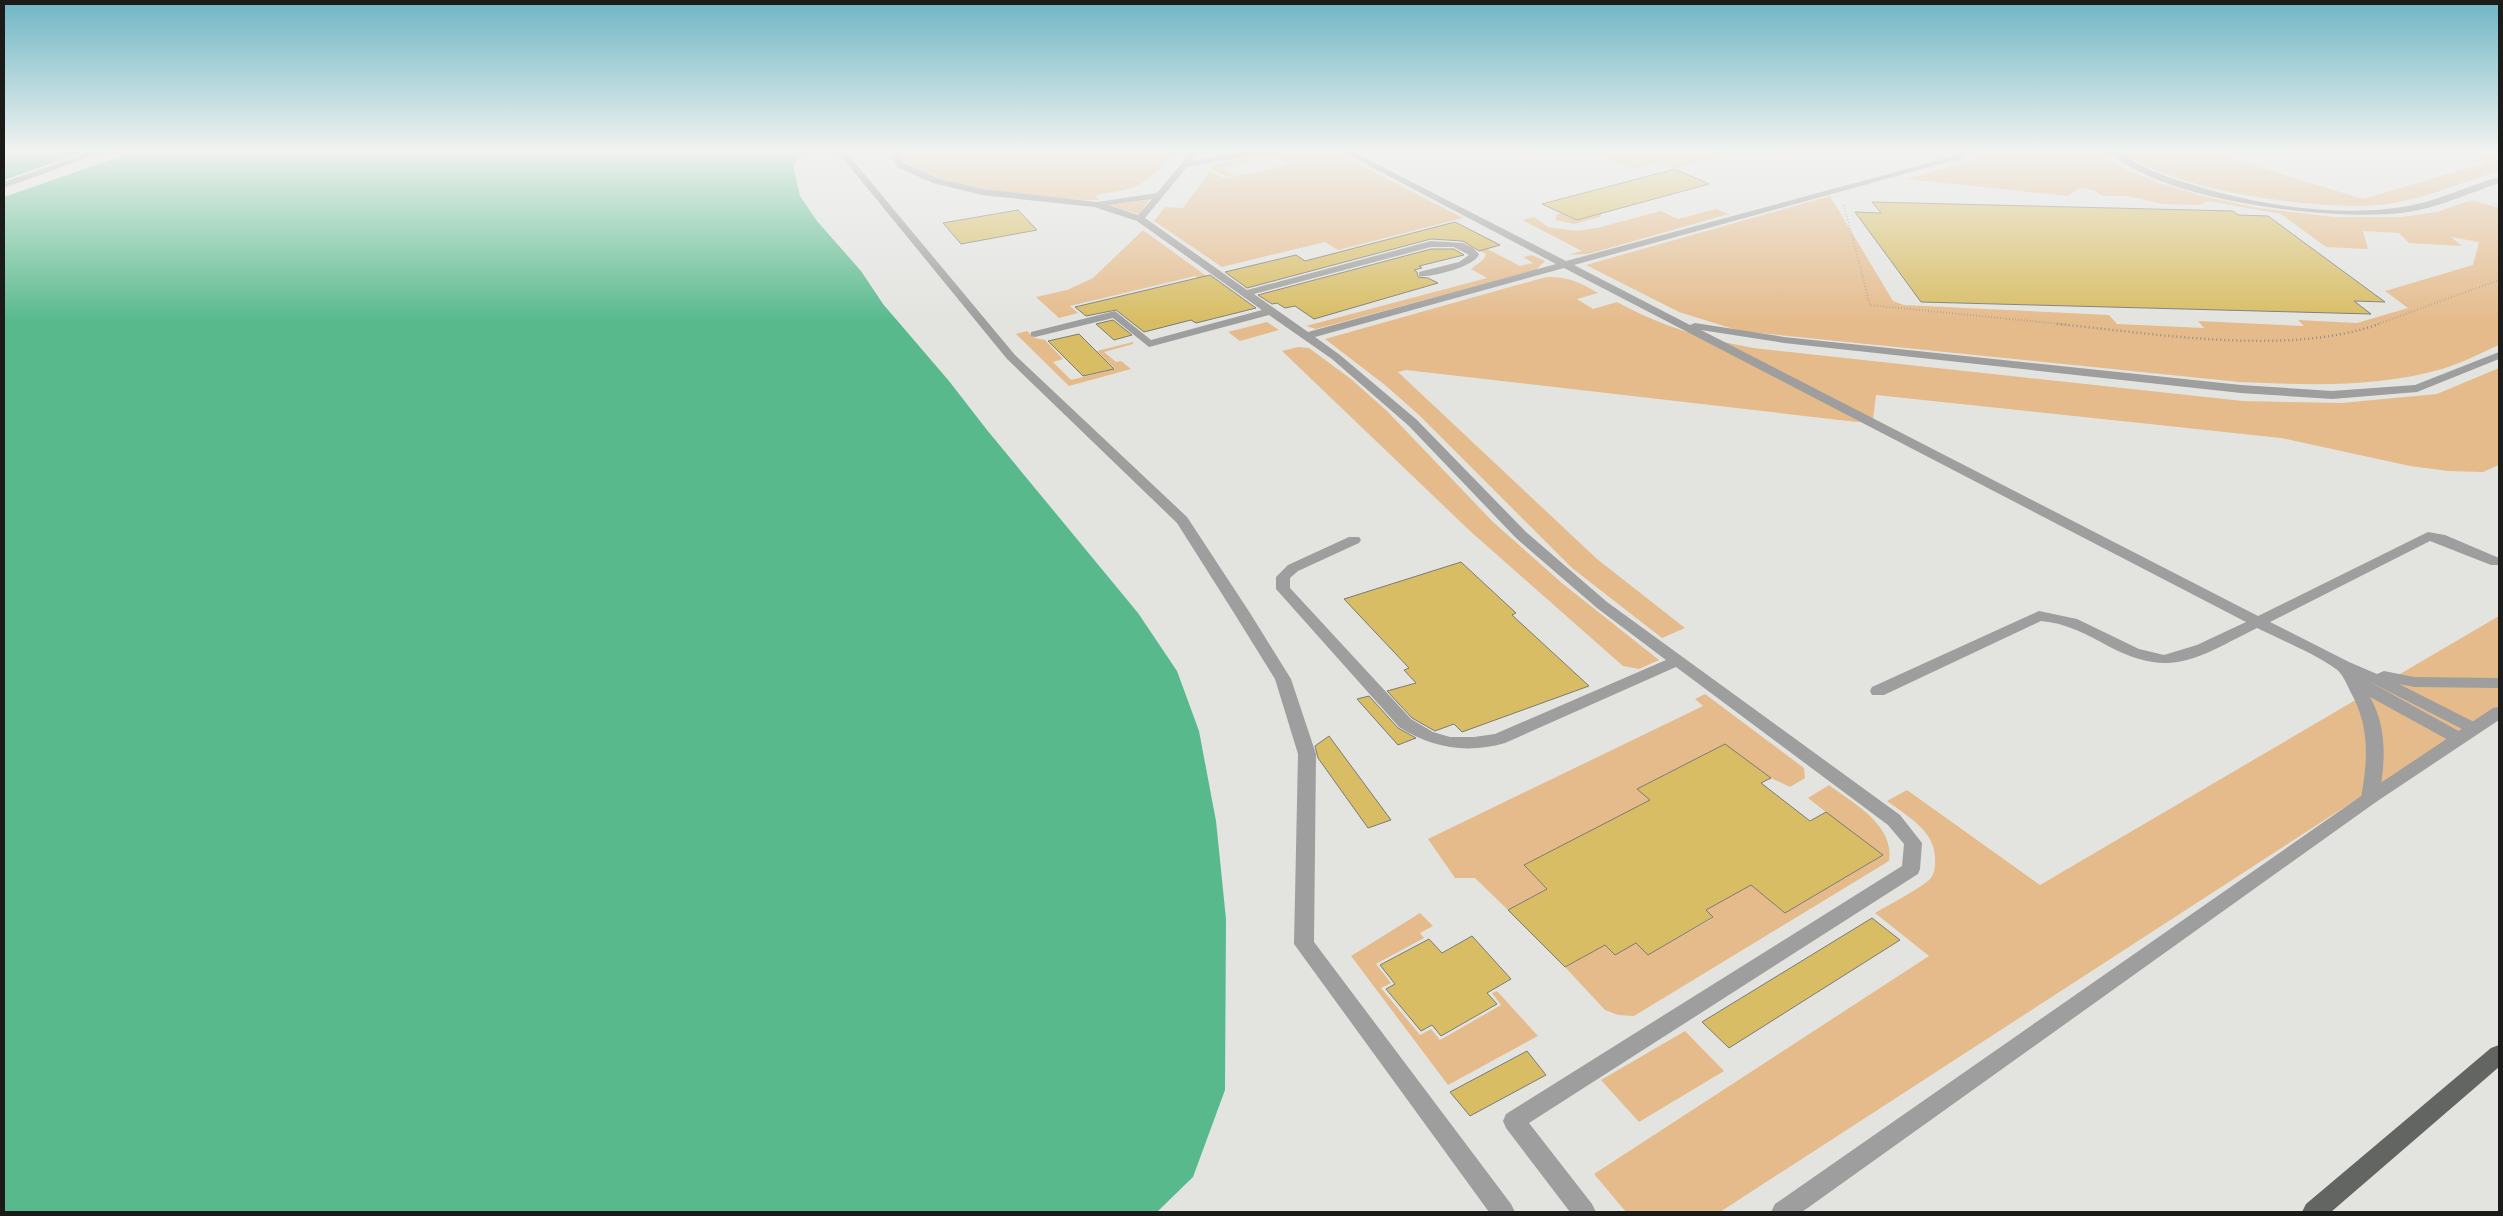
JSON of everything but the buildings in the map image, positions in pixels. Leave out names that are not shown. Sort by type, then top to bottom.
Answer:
[{"type":"main road","points":[[2314,1212],[2499,1054]]},
{"type":"street","points":[[888,208],[1011,357],[1182,520],[1283,679],[1307,754],[1304,944],[1503,1212]]},
{"type":"street","points":[[1106,208],[1140,219],[1336,357],[1413,423],[1521,536],[1602,605],[1894,820],[1913,843],[1911,869],[1514,1121],[1584,1212]]},
{"type":"street","points":[[1140,219],[1149,208]]},
{"type":"street","points":[[1454,208],[2343,666],[2414,682],[2499,683]]},
{"type":"street","points":[[1307,336],[1772,208]]},
{"type":"street","points":[[2293,208],[2356,213],[2402,210],[2409,208]]},
{"type":"street","points":[[1246,293],[1431,244],[1458,245],[1471,250],[1474,254],[1473,258],[1463,264],[1423,274]]},
{"type":"street","points":[[1035,334],[1115,314],[1149,344],[1270,311]]},
{"type":"street","points":[[1674,321],[1728,333],[1784,340],[2241,388],[2332,394],[2417,388],[2499,355]]},
{"type":"street","points":[[1878,690],[2039,616],[2054,616],[2067,620],[2148,656],[2165,660],[2209,646],[2428,536],[2440,538],[2496,562]]},
{"type":"street","points":[[1354,540],[1293,568],[1283,577],[1283,589],[1405,723],[1428,737],[1457,744],[1479,744],[1499,740],[1677,661]]},
{"type":"street","points":[[2343,666],[2365,687],[2465,733]]},
{"type":"street","points":[[2343,666],[2363,696],[2377,739],[2377,761],[2370,798]]},
{"type":"street","points":[[1783,1212],[2370,798],[2499,712]]},
{"type":"path","points":[[1845,208],[1870,306],[2180,336],[2264,341],[2310,339],[2356,332],[2499,280]]},
{"type":"shaded area","points":[[4,208],[808,208],[817,221],[861,271],[883,304],[949,381],[1138,613],[1177,671],[1199,731],[1216,821],[1226,919],[1225,1090],[1193,1177],[1157,1212],[4,1212]]},
{"type":"shaded area","points":[[1117,208],[1143,208],[1139,214]]},
{"type":"shaded area","points":[[1164,208],[1443,208],[1463,218],[1338,250],[1325,242],[1222,267],[1154,221]]},
{"type":"shaded area","points":[[1788,208],[1837,208],[1893,301],[1904,305],[2109,315],[2117,324],[2204,328],[2198,321],[2304,326],[2298,320],[2357,323],[2408,308],[2385,291],[2473,265],[2479,242],[2451,237],[2462,246],[2409,243],[2399,233],[2363,231],[2368,249],[2326,247],[2281,214],[2246,208],[2335,217],[2401,217],[2437,212],[2449,208],[2499,208],[2499,345],[2442,369],[2392,379],[2341,384],[2239,382],[1740,331],[1679,312],[1586,265]]},
{"type":"shaded area","points":[[1716,209],[1729,214],[1588,254],[1568,255],[1582,251],[1522,220],[1534,217],[1548,227],[1576,231],[1597,228],[1661,211],[1678,219]]},
{"type":"shaded area","points":[[1561,213],[1577,220],[1602,213],[1600,217],[1574,224],[1556,220],[1556,215]]},
{"type":"shaded area","points":[[1442,225],[1520,266],[1533,263],[1523,257],[1532,255],[1545,261],[1536,270],[1316,329],[1306,326],[1487,278],[1471,269],[1484,259],[1486,254],[1433,227]]},
{"type":"shaded area","points":[[1143,230],[1212,280],[1204,282],[1195,276],[1070,306],[1078,313],[1059,318],[1036,297],[1067,290],[1093,278]]},
{"type":"shaded area","points":[[1546,277],[1573,281],[1598,293],[1577,299],[1593,309],[1617,302],[1683,331],[1753,348],[2243,401],[2341,403],[2437,394],[2499,368],[2499,465],[2483,472],[2448,471],[2410,466],[2281,438],[1876,395],[1873,420],[1857,422],[1406,370],[1398,372],[1597,559],[1685,628],[1662,638],[1572,568],[1419,415],[1385,385],[1325,339]]},
{"type":"shaded area","points":[[1267,322],[1279,330],[1240,341],[1228,332]]},
{"type":"shaded area","points":[[1027,331],[1035,338],[1045,340],[1063,359],[1053,362],[1071,380],[1115,369],[1097,351],[1133,342],[1133,344],[1104,352],[1116,362],[1121,361],[1131,369],[1069,386],[1016,334]]},
{"type":"shaded area","points":[[1298,347],[1309,348],[1351,379],[1387,411],[1492,521],[1563,584],[1659,660],[1639,669],[1623,666],[1470,531],[1282,351]]},
{"type":"shaded area","points":[[2499,616],[2499,707],[1720,1212],[1626,1212],[1594,1174],[1929,956],[1875,913],[1928,881],[1935,869],[1934,850],[1926,833],[1912,819],[1887,801],[1907,790],[2040,885]]},
{"type":"shaded area","points":[[1705,694],[1804,768],[1805,778],[1790,787],[1771,778],[1725,744],[1637,789],[1679,825],[1620,816],[1524,865],[1547,889],[1508,910],[1475,878],[1455,878],[1428,839],[1703,706],[1695,699]]},
{"type":"shaded area","points":[[1829,785],[1860,807],[1879,826],[1886,836],[1889,848],[1889,861],[1634,1016],[1618,1015],[1605,1010],[1565,967],[1605,945],[1636,943],[1648,955],[1713,918],[1706,910],[1733,895],[1733,870],[1785,913],[1882,856],[1808,798]]},
{"type":"shaded area","points":[[1420,913],[1433,926],[1420,933],[1424,938],[1376,964],[1391,983],[1381,988],[1420,1035],[1431,1029],[1440,1040],[1501,1005],[1492,993],[1497,991],[1538,1036],[1448,1085],[1351,956]]},
{"type":"shaded area","points":[[1685,1031],[1724,1071],[1639,1122],[1601,1080]]}]
